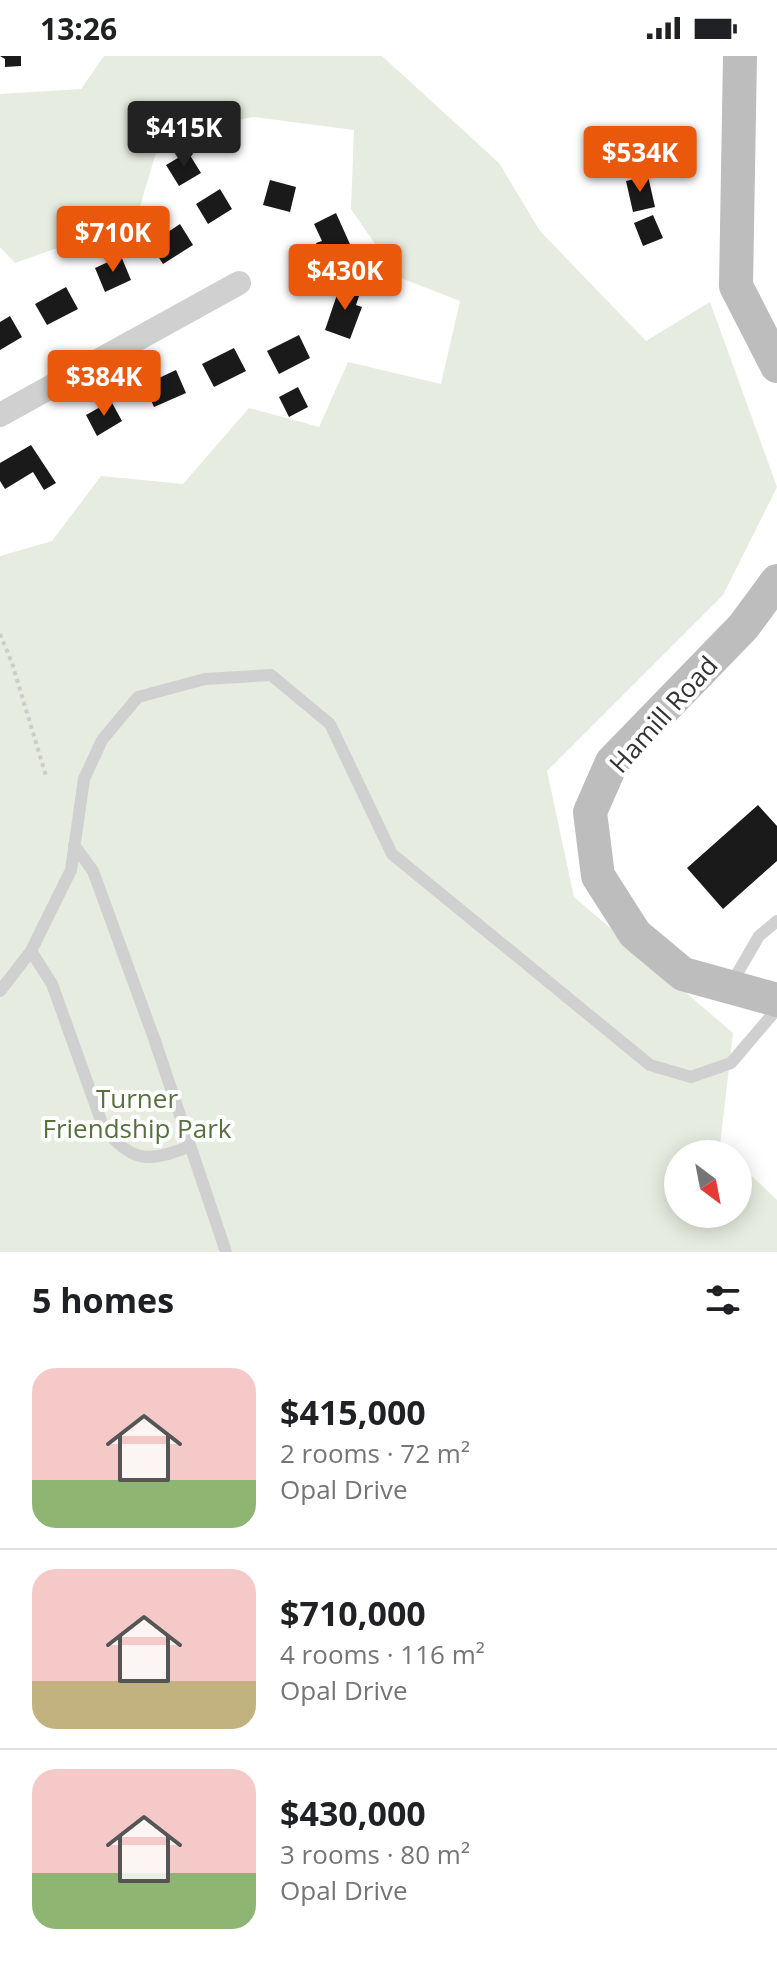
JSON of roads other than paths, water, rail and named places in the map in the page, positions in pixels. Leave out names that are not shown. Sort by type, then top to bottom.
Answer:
[{"type":"street","points":[[740,56],[736,286],[777,366]]},
{"type":"street","points":[[0,415],[239,283]]},
{"type":"street","name":"Hamill Road","points":[[777,581],[743,627],[612,762],[590,812],[598,876],[635,934],[683,974],[777,1000]]},
{"type":"lane","points":[[0,991],[31,951],[71,870],[84,779],[102,740],[138,697],[205,679],[271,675],[330,724],[392,854],[650,1065],[691,1077],[731,1063],[777,1009]]},
{"type":"lane","points":[[74,845],[93,871],[226,1252]]},
{"type":"lane","points":[[729,989],[759,936],[777,921]]},
{"type":"lane","points":[[31,951],[52,984],[103,1126],[117,1145],[130,1154],[151,1158],[165,1157],[190,1146]]},
{"type":"park label","name":"Turner Friendship Park","points":[[137,1113]]}]
